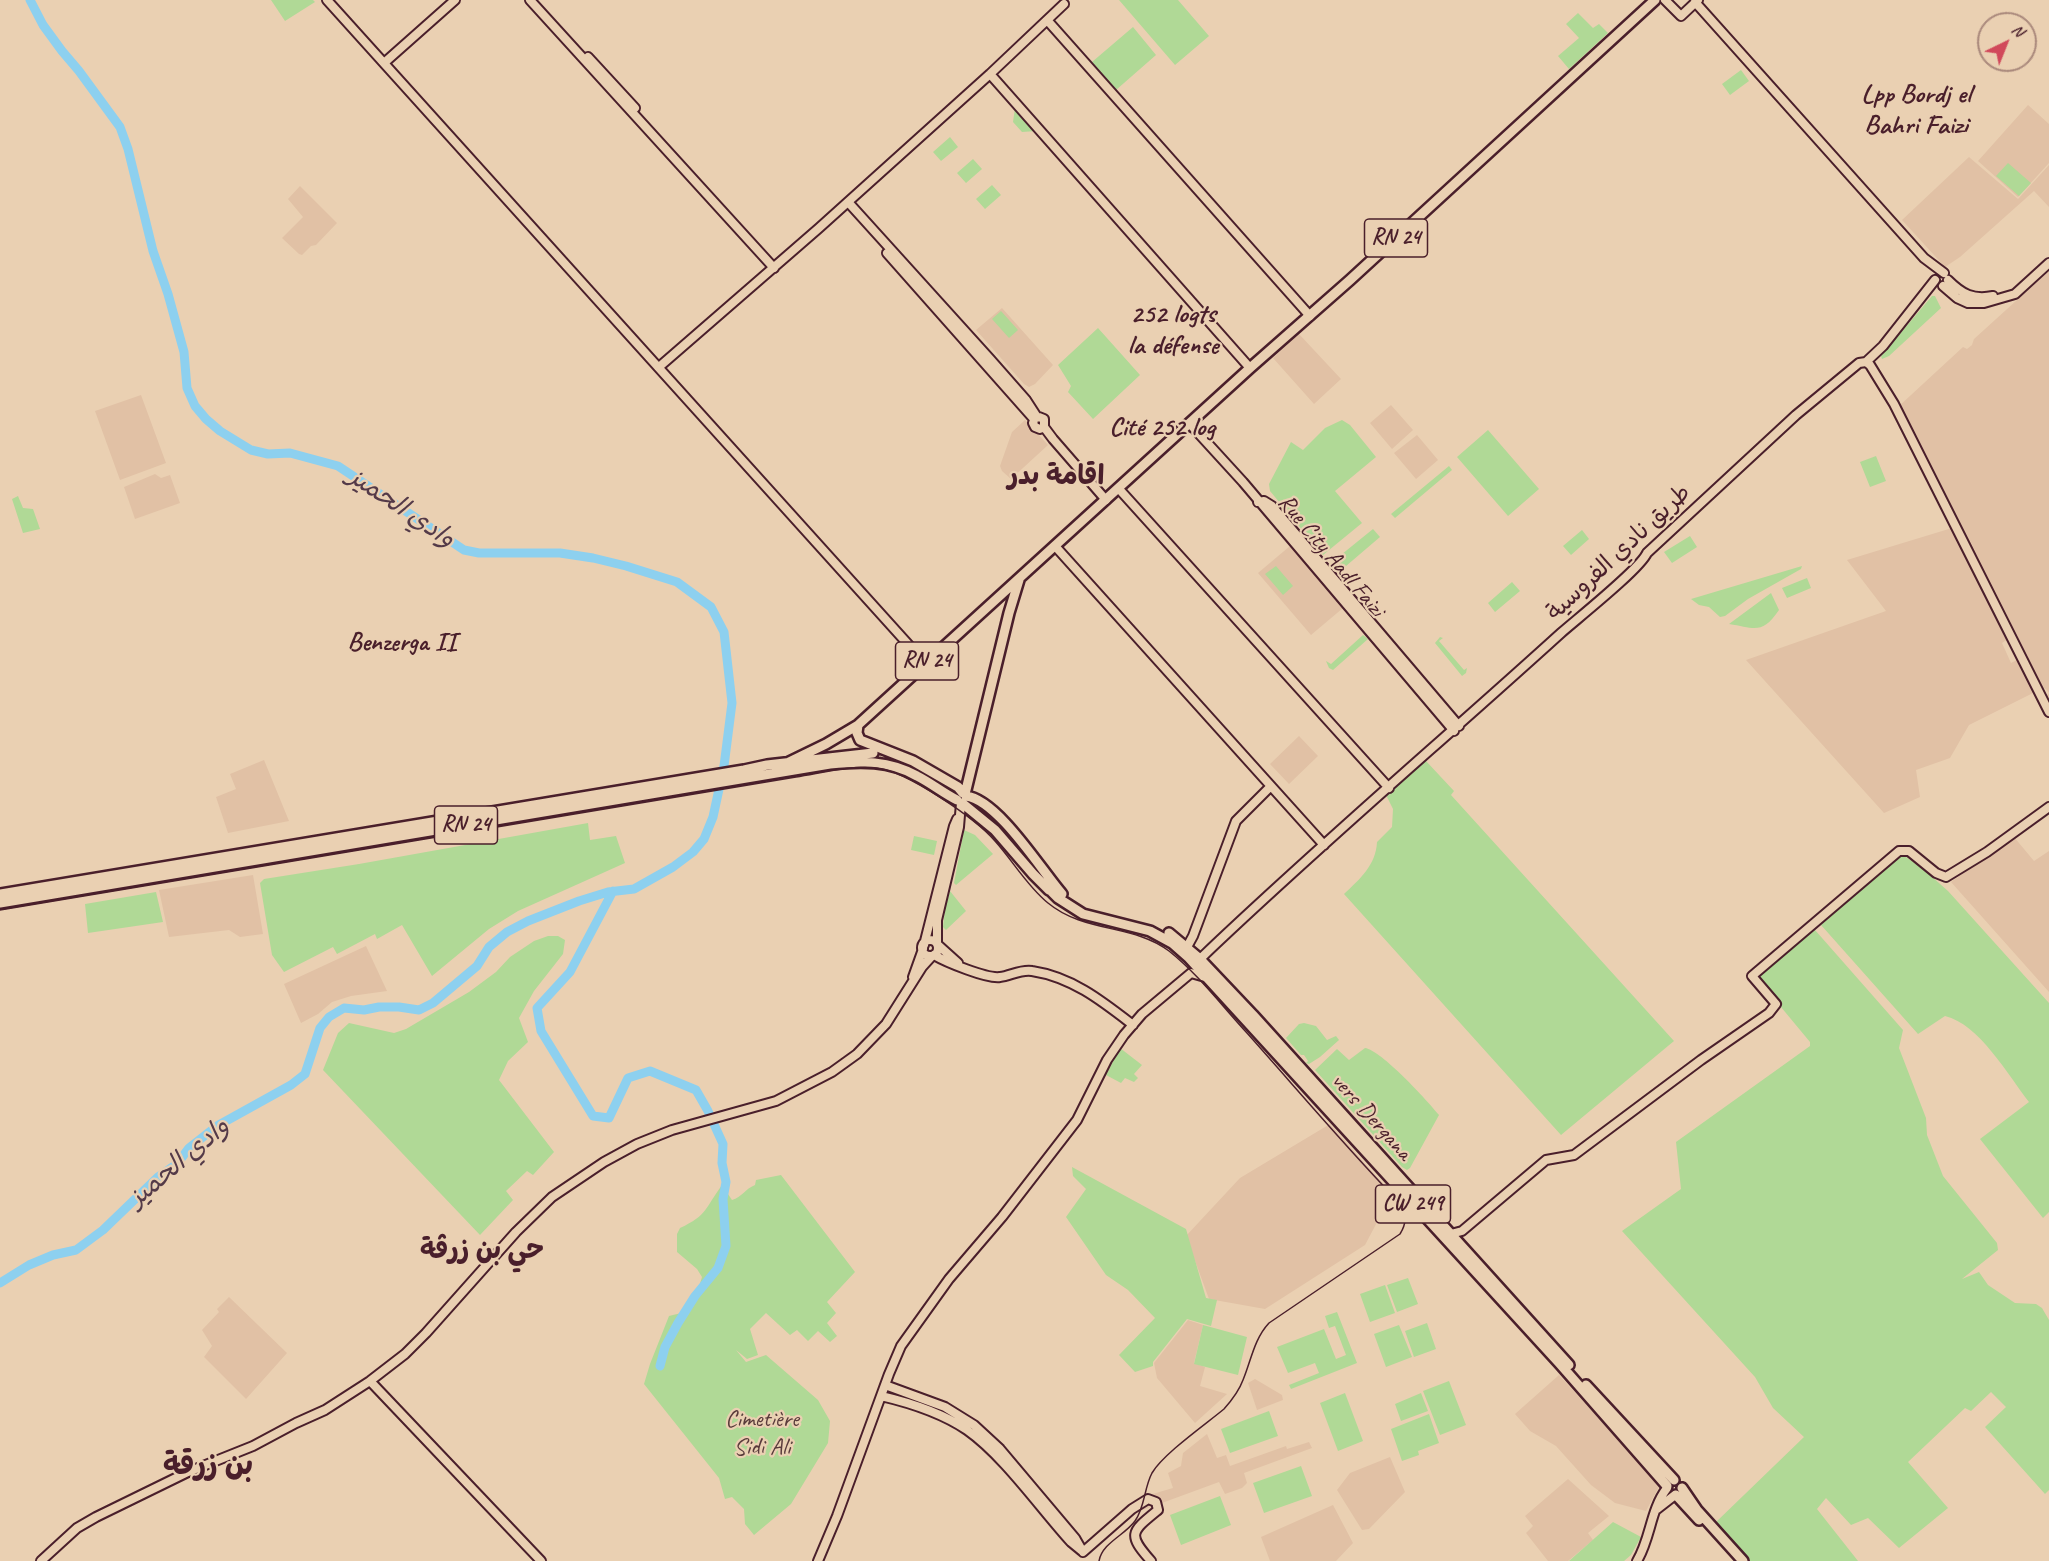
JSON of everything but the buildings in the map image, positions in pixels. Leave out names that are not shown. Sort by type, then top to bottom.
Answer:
[{"type":"main road","points":[[327,0],[926,663]]},
{"type":"main road","points":[[384,63],[455,0]]},
{"type":"main road","points":[[530,0],[776,266]]},
{"type":"main road","points":[[536,0],[776,266]]},
{"type":"main road","name":"RN 24","points":[[791,766],[858,725],[1655,0]]},
{"type":"main road","points":[[1665,0],[1680,16],[1696,1],[1924,258],[1939,281],[1964,294],[1981,298],[2007,293],[2030,280],[2049,263]]},
{"type":"main road","points":[[659,367],[776,266],[990,74],[1064,4]]},
{"type":"main road","points":[[1047,20],[1310,316]]},
{"type":"main road","points":[[990,74],[1250,368]]},
{"type":"main road","points":[[846,203],[990,359],[1026,400],[1036,418],[1045,420],[1042,428],[1105,501]]},
{"type":"main road","name":"طريق نادي الفروسية","points":[[1200,959],[1582,613],[1640,564],[1647,553],[1796,415],[1855,365],[1866,362],[1883,346],[1939,281]]},
{"type":"main road","points":[[1866,362],[1877,374],[1894,404],[2049,712]]},
{"type":"main road","name":"Rue City Aadl Faizi","points":[[1190,424],[1258,501],[1264,501],[1272,506],[1456,728]]},
{"type":"main road","points":[[1119,489],[1389,788]]},
{"type":"main road","points":[[1055,546],[1324,845]]},
{"type":"main road","points":[[911,987],[947,864],[954,826],[965,798],[1009,613],[1020,578]]},
{"type":"main road","points":[[1009,613],[1011,585]]},
{"type":"main road","points":[[996,598],[1007,597],[1010,601]]},
{"type":"main road","name":"RN 24","points":[[858,725],[857,733],[860,740],[913,761],[948,782],[965,798]]},
{"type":"main road","name":"RN 24","points":[[0,894],[218,862],[791,766],[852,750],[887,751]]},
{"type":"main road","points":[[791,766],[874,754]]},
{"type":"main road","name":"RN 24","points":[[791,766],[862,761],[879,763],[915,774],[940,790],[965,798]]},
{"type":"main road","points":[[965,798],[968,780]]},
{"type":"main road","points":[[940,790],[947,789],[948,782]]},
{"type":"main road","points":[[1187,947],[1236,821],[1271,786]]},
{"type":"main road","points":[[965,798],[1006,824],[1060,896],[1077,911],[1096,919],[1136,926],[1160,935],[1190,958],[1280,1050]]},
{"type":"main road","points":[[1451,1234],[1462,1231],[1546,1160],[1574,1155],[1701,1060],[1769,1013],[1774,1002],[1752,976],[1899,851],[1909,851],[1936,873],[1946,878],[1987,852],[2049,807]]},
{"type":"main road","name":"RN 24","points":[[0,903],[218,862]]},
{"type":"main road","points":[[41,1561],[77,1528],[96,1517],[188,1472],[253,1446],[325,1410],[370,1381],[405,1354],[426,1333],[516,1232],[552,1197],[604,1162],[637,1144],[672,1131],[776,1101],[832,1072],[857,1053],[886,1024],[922,967],[938,950],[938,920],[947,864]]},
{"type":"main road","name":"vers Dergana","points":[[1050,886],[1060,896],[1097,913],[1156,927],[1167,932],[1200,959],[1325,1101],[1451,1234],[1669,1485]]},
{"type":"main road","points":[[923,947],[929,941],[964,967]]},
{"type":"main road","points":[[923,947],[926,954],[992,977],[1002,977],[1028,970],[1066,980],[1103,1001],[1133,1025]]},
{"type":"main road","points":[[1190,958],[1191,973]]},
{"type":"main road","points":[[818,1561],[885,1385],[901,1347],[913,1327],[949,1279],[1054,1153],[1077,1120],[1107,1060],[1133,1025],[1163,995],[1191,973],[1200,974],[1211,980]]},
{"type":"main road","name":"CW 249","points":[[1325,1101],[1669,1485]]},
{"type":"main road","points":[[1458,1242],[1462,1231]]},
{"type":"main road","points":[[370,1381],[541,1561]]},
{"type":"main road","points":[[885,1385],[950,1410],[974,1425],[1000,1449],[1015,1473],[1071,1542],[1083,1552],[1132,1509],[1148,1499],[1156,1502],[1158,1510],[1139,1525],[1134,1535],[1136,1544],[1151,1561]]},
{"type":"main road","points":[[882,1396],[941,1415],[968,1431],[1015,1473]]},
{"type":"main road","points":[[920,1408],[924,1399]]},
{"type":"main road","points":[[1636,1561],[1646,1547],[1659,1499],[1669,1485],[1679,1481],[1678,1493],[1736,1561]]},
{"type":"main road","points":[[1654,1512],[1678,1493]]},
{"type":"main road","points":[[1678,1493],[1697,1509],[1743,1561]]},
{"type":"shaded area","points":[[2028,105],[2049,124],[2049,163],[2018,197],[1978,161]]},
{"type":"shaded area","points":[[1969,157],[2018,199],[2049,165],[2049,207],[2034,191],[1960,257],[1945,267],[1902,220]]},
{"type":"shaded area","points":[[300,186],[337,223],[316,245],[311,246],[302,255],[282,238],[303,217],[288,199]]},
{"type":"shaded area","points":[[2049,271],[2049,693],[2042,688],[1898,407],[1963,347],[1967,349],[1972,345],[1974,339]]},
{"type":"shaded area","points":[[1002,308],[1053,365],[1035,384],[1029,387],[976,330]]},
{"type":"shaded area","points":[[1299,334],[1341,379],[1314,404],[1273,358]]},
{"type":"shaded area","points":[[141,395],[166,463],[120,480],[95,411]]},
{"type":"shaded area","points":[[1391,405],[1413,430],[1392,449],[1370,423]]},
{"type":"shaded area","points":[[1025,420],[1048,445],[1011,479],[1000,466],[1012,432]]},
{"type":"shaded area","points":[[1417,435],[1438,460],[1416,479],[1394,453]]},
{"type":"shaded area","points":[[155,474],[161,478],[170,475],[180,503],[135,519],[124,487]]},
{"type":"shaded area","points":[[1952,528],[2008,639],[2002,643],[2011,663],[2019,659],[2035,692],[1969,725],[1950,758],[1916,770],[1920,797],[1884,813],[1746,660],[1886,611],[1847,560]]},
{"type":"shaded area","points":[[1290,546],[1343,608],[1311,635],[1258,573]]},
{"type":"shaded area","points":[[2049,693],[2049,705],[2045,697]]},
{"type":"shaded area","points":[[1299,736],[1318,756],[1289,784],[1270,764]]},
{"type":"shaded area","points":[[264,760],[289,821],[228,833],[216,797],[236,789],[230,774]]},
{"type":"shaded area","points":[[2014,837],[2034,861],[2049,851],[2049,992],[1951,882]]},
{"type":"shaded area","points":[[253,875],[263,934],[240,937],[229,930],[169,937],[159,890]]},
{"type":"shaded area","points":[[366,946],[387,991],[351,996],[332,1002],[318,1014],[301,1023],[284,984]]},
{"type":"shaded area","points":[[1330,1124],[1392,1194],[1365,1245],[1265,1309],[1209,1299],[1186,1236],[1240,1178]]},
{"type":"shaded area","points":[[229,1297],[287,1353],[246,1399],[204,1357],[212,1346],[202,1330]]},
{"type":"shaded area","points":[[1188,1320],[1203,1325],[1194,1363],[1205,1367],[1200,1386],[1227,1394],[1195,1423],[1157,1378],[1154,1363]]},
{"type":"shaded area","points":[[1559,1375],[1660,1485],[1646,1511],[1615,1503],[1591,1485],[1556,1446],[1530,1431],[1515,1414]]},
{"type":"shaded area","points":[[1255,1379],[1282,1395],[1283,1400],[1257,1410],[1248,1383]]},
{"type":"shaded area","points":[[1207,1434],[1217,1458],[1226,1455],[1230,1466],[1286,1446],[1287,1449],[1309,1442],[1312,1448],[1244,1473],[1247,1483],[1242,1488],[1225,1494],[1219,1482],[1132,1514],[1089,1550],[1085,1545],[1133,1502],[1173,1488],[1168,1473],[1181,1466],[1183,1453]]},
{"type":"shaded area","points":[[1390,1457],[1405,1492],[1369,1529],[1362,1530],[1337,1490],[1350,1473]]},
{"type":"shaded area","points":[[1568,1479],[1609,1516],[1588,1533],[1593,1540],[1568,1561],[1548,1561],[1526,1533],[1533,1526],[1525,1516]]},
{"type":"shaded area","points":[[1333,1505],[1353,1543],[1336,1561],[1270,1561],[1261,1537]]},
{"type":"green space","points":[[271,0],[313,0],[315,2],[285,21]]},
{"type":"green space","points":[[1119,0],[1178,0],[1209,36],[1175,65]]},
{"type":"green space","points":[[1578,13],[1593,28],[1599,24],[1608,33],[1569,69],[1558,56],[1579,38],[1566,24]]},
{"type":"green space","points":[[1133,27],[1156,55],[1116,90],[1092,62]]},
{"type":"green space","points":[[1741,70],[1749,81],[1730,95],[1722,84]]},
{"type":"green space","points":[[1015,108],[1036,131],[1022,132],[1013,122]]},
{"type":"green space","points":[[950,137],[958,147],[941,161],[933,152]]},
{"type":"green space","points":[[973,159],[982,169],[966,183],[957,173]]},
{"type":"green space","points":[[2008,163],[2031,183],[2019,196],[1996,176]]},
{"type":"green space","points":[[992,185],[1001,195],[985,209],[976,199]]},
{"type":"green space","points":[[1932,296],[1935,296],[1941,308],[1889,356],[1882,359],[1881,356]]},
{"type":"green space","points":[[1001,311],[1018,330],[1009,338],[992,319]]},
{"type":"green space","points":[[1098,328],[1140,375],[1093,419],[1068,392],[1071,386],[1058,365]]},
{"type":"green space","points":[[1342,420],[1350,425],[1376,457],[1335,491],[1362,523],[1323,555],[1270,491],[1269,484],[1291,442],[1303,450],[1325,428]]},
{"type":"green space","points":[[1488,430],[1539,489],[1508,516],[1457,457]]},
{"type":"green space","points":[[1876,456],[1886,481],[1870,487],[1860,462]]},
{"type":"green space","points":[[1449,466],[1452,470],[1395,518],[1391,514]]},
{"type":"green space","points":[[18,496],[23,508],[33,509],[40,529],[23,533],[12,499]]},
{"type":"green space","points":[[1373,529],[1380,537],[1339,572],[1331,563]]},
{"type":"green space","points":[[1582,530],[1589,539],[1571,555],[1563,546]]},
{"type":"green space","points":[[1690,536],[1697,547],[1672,563],[1664,552]]},
{"type":"green space","points":[[1276,566],[1293,586],[1283,595],[1265,574]]},
{"type":"green space","points":[[1802,566],[1801,569],[1748,599],[1725,616],[1720,617],[1709,607],[1699,605],[1691,599]]},
{"type":"green space","points":[[1807,578],[1811,588],[1787,598],[1782,588]]},
{"type":"green space","points":[[1512,582],[1520,591],[1495,612],[1488,603]]},
{"type":"green space","points":[[1771,593],[1779,610],[1768,623],[1757,628],[1729,624]]},
{"type":"green space","points":[[1363,635],[1368,639],[1333,670],[1329,668],[1326,661],[1331,664]]},
{"type":"green space","points":[[1440,637],[1443,638],[1439,641],[1464,670],[1467,668],[1466,673],[1462,676],[1435,643]]},
{"type":"green space","points":[[1426,761],[1454,791],[1451,795],[1674,1041],[1561,1135],[1344,894],[1366,871],[1374,858],[1377,842],[1392,827],[1393,809],[1385,793],[1421,762]]},
{"type":"green space","points":[[588,823],[590,840],[616,836],[625,863],[518,911],[489,929],[432,976],[402,925],[377,939],[375,934],[337,954],[333,947],[284,972],[272,955],[260,883],[264,879]]},
{"type":"green space","points":[[964,830],[975,835],[993,854],[956,885],[954,883]]},
{"type":"green space","points":[[914,836],[937,841],[934,855],[911,850]]},
{"type":"green space","points":[[1903,855],[1948,891],[2049,1003],[2049,1212],[2043,1218],[1980,1139],[2029,1102],[2002,1065],[1970,1029],[1945,1016],[1918,1034],[1821,925],[1893,861]]},
{"type":"green space","points":[[950,891],[966,911],[946,930],[943,927]]},
{"type":"green space","points":[[156,892],[163,922],[88,933],[85,904]]},
{"type":"green space","points":[[1815,930],[1903,1030],[1899,1048],[1926,1118],[1927,1135],[1943,1176],[1997,1243],[1998,1250],[1962,1279],[1979,1272],[1988,1285],[2015,1303],[2036,1304],[2042,1308],[2049,1320],[2049,1490],[2045,1494],[1985,1427],[2006,1407],[1991,1392],[1971,1411],[1965,1408],[1908,1462],[1948,1508],[1899,1548],[1868,1518],[1851,1525],[1826,1498],[1817,1509],[1858,1561],[1750,1561],[1715,1523],[1804,1437],[1773,1408],[1755,1377],[1622,1231],[1681,1189],[1676,1142],[1810,1046],[1810,1042],[1756,977]]},
{"type":"green space","points":[[548,936],[558,936],[565,940],[563,954],[534,991],[519,1018],[528,1042],[508,1061],[499,1080],[554,1152],[533,1175],[527,1171],[506,1191],[513,1200],[480,1235],[323,1070],[338,1033],[349,1023],[394,1033],[406,1029],[469,992],[496,972],[510,957],[534,941]]},
{"type":"green space","points":[[1299,1024],[1316,1026],[1327,1040],[1336,1036],[1339,1040],[1309,1064],[1306,1063],[1308,1061],[1304,1055],[1301,1055],[1286,1038]]},
{"type":"green space","points":[[1120,1048],[1142,1065],[1134,1074],[1138,1078],[1134,1082],[1125,1078],[1121,1083],[1106,1075]]},
{"type":"green space","points":[[1365,1048],[1393,1066],[1439,1115],[1407,1170],[1315,1070],[1337,1049],[1349,1060]]},
{"type":"green space","points":[[1072,1167],[1186,1229],[1206,1298],[1217,1300],[1211,1326],[1187,1319],[1153,1362],[1153,1366],[1135,1372],[1119,1355],[1155,1318],[1128,1290],[1106,1275],[1066,1217],[1086,1189],[1073,1176]]},
{"type":"green space","name":"Cimetière Sidi Ali","points":[[781,1175],[855,1272],[827,1302],[836,1313],[827,1323],[837,1336],[830,1342],[818,1331],[808,1341],[797,1330],[790,1335],[766,1313],[750,1329],[758,1355],[747,1359],[736,1350],[746,1362],[766,1355],[818,1400],[830,1421],[828,1443],[791,1504],[754,1535],[745,1524],[744,1509],[732,1497],[725,1499],[719,1478],[644,1384],[669,1316],[690,1308],[696,1299],[702,1277],[697,1269],[677,1252],[677,1234],[680,1228],[701,1215],[722,1185],[732,1200],[755,1185],[756,1180]]},
{"type":"green space","points":[[1408,1278],[1418,1304],[1397,1312],[1387,1285]]},
{"type":"green space","points":[[1385,1285],[1395,1313],[1370,1322],[1360,1294]]},
{"type":"green space","points":[[1337,1312],[1357,1363],[1291,1389],[1289,1385],[1319,1373],[1315,1363],[1288,1373],[1277,1347],[1324,1329],[1336,1359],[1346,1355],[1335,1326],[1329,1328],[1325,1316]]},
{"type":"green space","points":[[1427,1323],[1436,1349],[1414,1357],[1405,1331]]},
{"type":"green space","points":[[1203,1325],[1247,1337],[1238,1375],[1194,1364]]},
{"type":"green space","points":[[1399,1325],[1412,1357],[1386,1367],[1374,1334]]},
{"type":"green space","points":[[1449,1381],[1466,1425],[1440,1435],[1423,1391]]},
{"type":"green space","points":[[1345,1393],[1363,1441],[1338,1451],[1320,1403]]},
{"type":"green space","points":[[1421,1393],[1428,1411],[1401,1421],[1395,1404]]},
{"type":"green space","points":[[1269,1411],[1278,1436],[1230,1453],[1221,1429]]},
{"type":"green space","points":[[1429,1414],[1439,1443],[1418,1451],[1419,1455],[1402,1461],[1391,1429]]},
{"type":"green space","points":[[1301,1466],[1312,1496],[1264,1513],[1253,1483]]},
{"type":"green space","points":[[1220,1496],[1231,1525],[1181,1545],[1170,1515]]},
{"type":"green space","points":[[1613,1522],[1641,1537],[1631,1555],[1624,1561],[1569,1561]]},
{"type":"waterway","name":"وادي الحميز","points":[[0,1283],[29,1265],[53,1255],[76,1250],[103,1230],[158,1177],[177,1164],[189,1148],[217,1126],[291,1085],[305,1074],[320,1028],[329,1017],[344,1008],[364,1010],[399,1007],[419,1010],[433,1003],[477,966],[489,947],[507,932],[579,901],[608,892],[634,889],[673,867],[693,852],[704,839],[713,817],[724,766],[732,703],[724,632],[711,607],[677,582],[626,566],[560,553],[479,553],[464,550],[338,466],[290,453],[268,454],[251,450],[220,431],[206,419],[195,406],[187,388],[184,352],[153,251],[128,149],[120,127],[43,25],[30,0]]},
{"type":"waterway","name":"وادي الحميز","points":[[613,891],[570,972],[537,1008],[541,1031],[593,1116],[609,1118],[628,1078],[650,1071],[696,1090],[723,1144],[722,1163],[726,1182],[723,1199],[726,1246],[718,1268],[695,1296],[678,1323],[665,1347],[660,1366]]},
{"type":"tunnel","points":[[873,753],[897,759]]},
{"type":"tunnel","points":[[892,760],[915,769],[935,782]]},
{"type":"tunnel","points":[[936,778],[992,817],[1010,835],[1044,877]]},
{"type":"tram line","points":[[0,910],[847,768],[867,767],[890,771],[940,797],[986,832],[1033,889],[1062,913],[1140,936],[1155,942],[1180,960],[1210,990],[1395,1198],[1405,1215],[1400,1234],[1269,1323],[1256,1343],[1235,1395],[1224,1409],[1175,1448],[1158,1465],[1149,1479],[1141,1510],[1135,1521],[1104,1549],[1099,1561]]},
{"type":"district","name":"Lpp Bordj el Bahri Faizi","points":[[1916,110]]},
{"type":"district","name":"252 logts la défense","points":[[1173,330]]},
{"type":"district","name":"Cité 252 log","points":[[1162,428]]},
{"type":"district","name":"اقامة بدر","points":[[1056,477]]},
{"type":"district","name":"Benzerga II","points":[[402,643]]},
{"type":"district","name":"حي بن زرڤة","points":[[482,1251]]},
{"type":"district","name":"بن زرقة","points":[[208,1466]]}]
